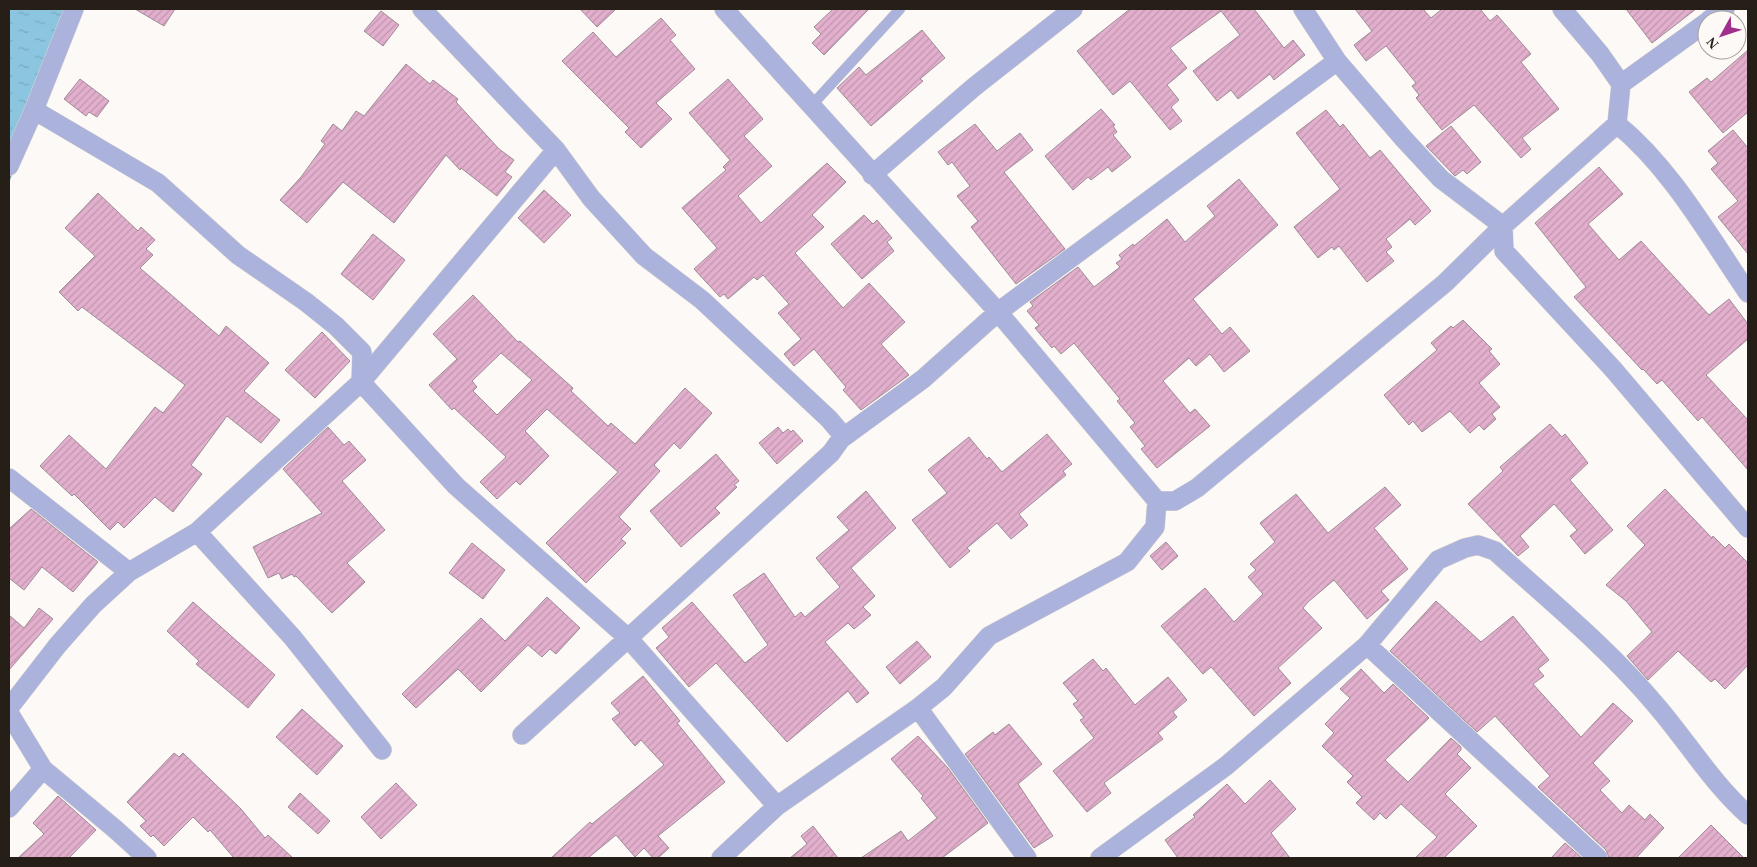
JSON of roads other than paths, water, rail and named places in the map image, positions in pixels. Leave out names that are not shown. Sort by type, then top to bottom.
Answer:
[{"type":"street","points":[[9,166],[34,110],[74,9]]},
{"type":"street","points":[[422,9],[556,150],[591,198],[644,256],[702,300],[829,419],[840,432],[841,439]]},
{"type":"street","points":[[721,858],[777,806],[944,688],[989,636],[1127,562],[1155,527],[1157,501],[998,312],[872,175],[812,105],[724,9]]},
{"type":"street","points":[[872,175],[974,87],[1073,9]]},
{"type":"street","points":[[1303,9],[1337,61],[1403,138],[1441,179],[1503,226]]},
{"type":"street","points":[[1157,501],[1175,501],[1197,488],[1445,283],[1503,226],[1617,124],[1621,84],[1600,54],[1562,9]]},
{"type":"street","points":[[1621,84],[1697,29]]},
{"type":"street","points":[[522,736],[831,453],[841,439],[923,379],[998,312],[1337,61]]},
{"type":"street","points":[[34,110],[158,183],[238,255],[306,302],[336,326],[362,352],[361,382],[456,486],[628,638],[777,806]]},
{"type":"street","points":[[1617,124],[1638,140],[1664,172],[1748,293]]},
{"type":"street","points":[[9,708],[57,646],[93,605],[129,572],[198,532],[361,382],[556,150]]},
{"type":"street","points":[[1503,226],[1504,251],[1613,369],[1748,528]]},
{"type":"street","points":[[9,478],[129,572]]},
{"type":"street","points":[[198,532],[293,638],[382,750]]},
{"type":"street","points":[[1100,858],[1226,766],[1367,645],[1438,560],[1465,548],[1478,545],[1495,551],[1619,665],[1655,703],[1724,792],[1748,815]]},
{"type":"street","points":[[1367,645],[1598,858]]},
{"type":"street","points":[[918,708],[1027,858]]},
{"type":"street","points":[[9,713],[43,770],[147,858]]},
{"type":"street","points":[[9,808],[43,770]]},
{"type":"lane","points":[[812,105],[900,9]]},
{"type":"water","points":[[9,9],[81,9],[9,181]]}]
